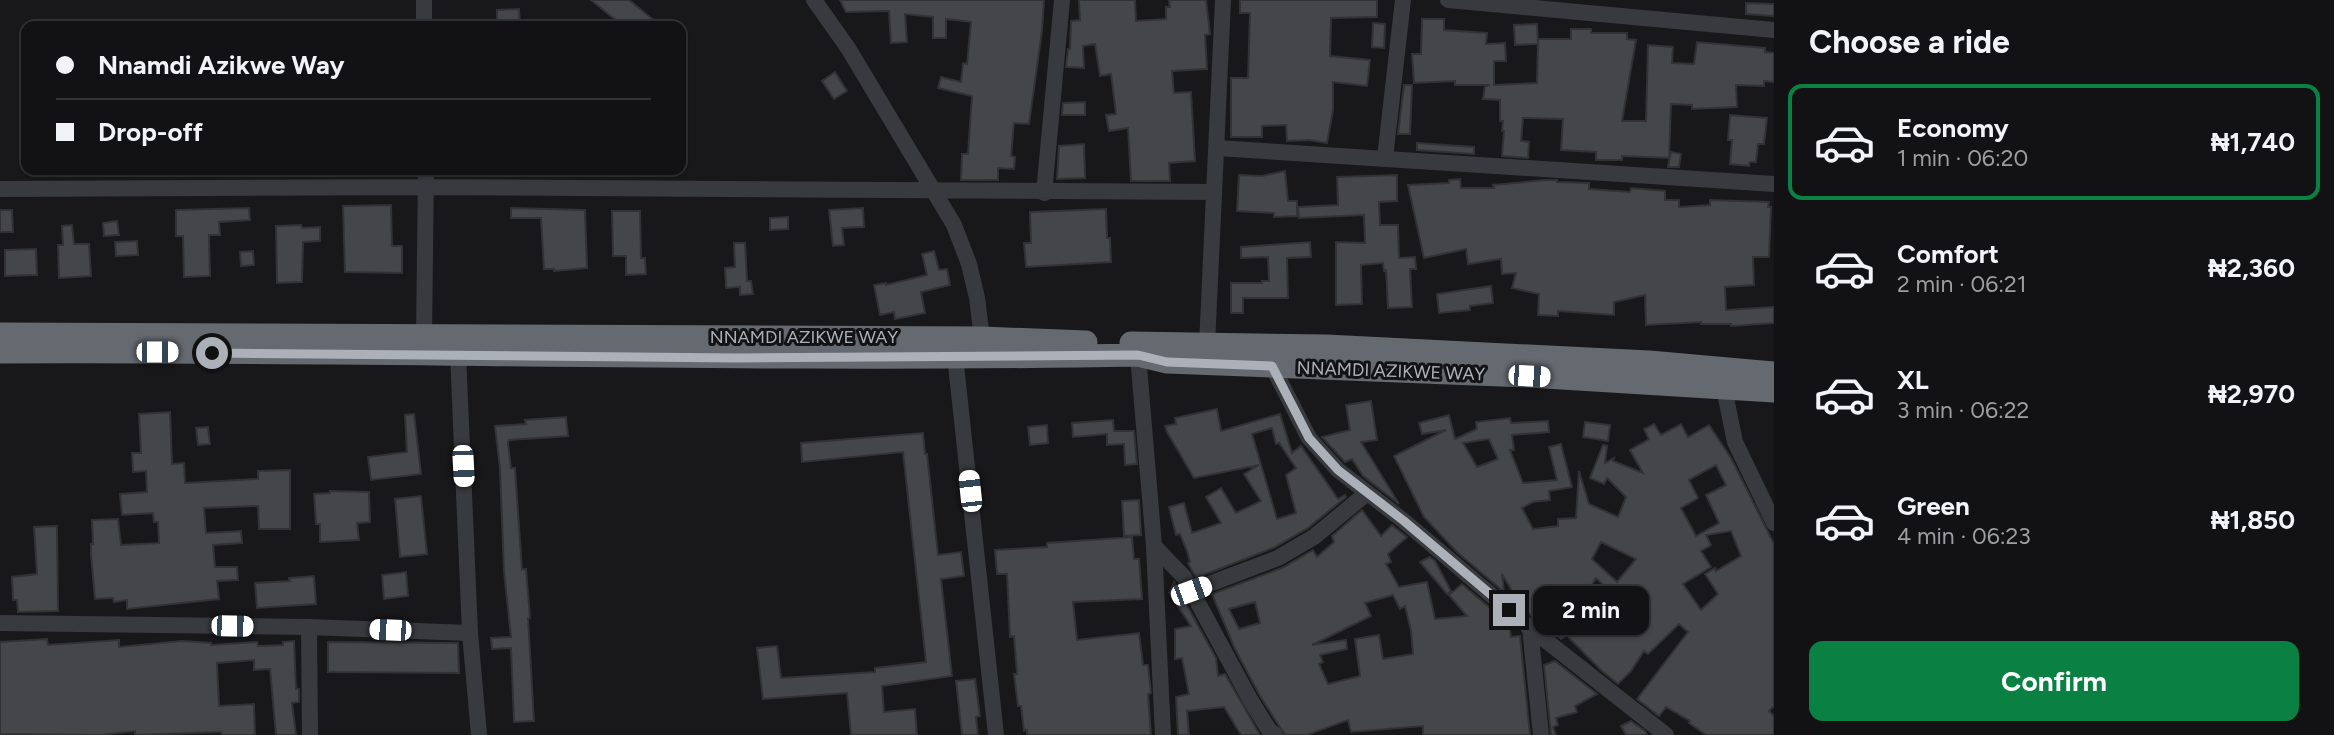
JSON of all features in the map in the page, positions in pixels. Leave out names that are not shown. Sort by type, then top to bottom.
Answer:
[{"type":"highway","name":"NNAMDI AZIKWE WAY","points":[[0,334],[982,338],[1326,346],[1649,362],[1774,373]]},
{"type":"highway","name":"NNAMDI AZIKWE WAY","points":[[0,352],[737,358],[1138,355],[1167,362],[1529,376],[1774,391]]},
{"type":"street","points":[[424,0],[424,21]]},
{"type":"street","points":[[814,0],[848,48],[954,225],[969,264],[982,338]]},
{"type":"street","points":[[1044,192],[1062,0]]},
{"type":"street","points":[[1207,345],[1223,0]]},
{"type":"street","points":[[1385,158],[1403,0]]},
{"type":"street","points":[[1448,0],[1774,30]]},
{"type":"street","points":[[1217,148],[1774,184]]},
{"type":"street","points":[[425,336],[426,175]]},
{"type":"street","points":[[0,189],[426,187],[1214,192]]},
{"type":"street","points":[[458,354],[470,633],[479,735]]},
{"type":"street","points":[[1138,355],[1154,546],[1163,735]]},
{"type":"street","points":[[955,356],[996,735]]},
{"type":"street","points":[[1272,366],[1309,438],[1338,470],[1404,521],[1530,628],[1666,735]]},
{"type":"street","points":[[1724,388],[1735,442],[1774,523]]},
{"type":"street","points":[[1191,591],[1278,558],[1314,537],[1367,493]]},
{"type":"street","points":[[1154,546],[1184,577],[1251,701],[1275,735]]},
{"type":"street","points":[[0,623],[470,633]]},
{"type":"street","points":[[309,628],[310,735]]},
{"type":"street","points":[[1530,628],[1541,735]]},
{"type":"building","points":[[591,0],[629,0],[655,21],[617,21]]},
{"type":"building","points":[[840,0],[1044,0],[1029,124],[1014,123],[1011,156],[1015,157],[1014,169],[998,168],[998,180],[961,180],[962,154],[968,154],[972,96],[938,88],[941,77],[961,82],[963,63],[967,64],[971,22],[946,19],[946,38],[933,38],[933,17],[905,14],[907,42],[891,43],[889,11],[846,12]]},
{"type":"building","points":[[1079,0],[1135,0],[1136,21],[1166,19],[1169,0],[1206,0],[1210,34],[1205,35],[1207,69],[1172,71],[1174,93],[1191,92],[1195,161],[1169,163],[1170,181],[1131,181],[1128,128],[1109,131],[1106,115],[1116,114],[1111,74],[1100,76],[1095,44],[1083,46],[1084,68],[1066,67],[1071,21],[1080,20]]},
{"type":"building","points":[[1240,0],[1377,0],[1377,17],[1331,18],[1330,56],[1370,60],[1367,86],[1333,82],[1333,110],[1327,143],[1287,141],[1286,125],[1262,126],[1262,137],[1231,137],[1231,78],[1248,78],[1250,13],[1240,13]]},
{"type":"building","points":[[1746,3],[1774,4],[1774,16],[1746,14]]},
{"type":"building","points":[[519,9],[520,21],[497,21],[497,10]]},
{"type":"building","points":[[1422,19],[1444,19],[1444,30],[1487,33],[1486,44],[1505,43],[1506,61],[1494,61],[1494,85],[1537,83],[1538,39],[1571,39],[1571,29],[1591,29],[1591,33],[1627,33],[1627,39],[1636,40],[1622,121],[1646,121],[1648,45],[1673,47],[1672,63],[1694,64],[1697,42],[1765,48],[1765,52],[1774,53],[1774,82],[1764,81],[1764,86],[1736,85],[1737,107],[1692,109],[1692,105],[1671,104],[1669,158],[1622,156],[1622,160],[1596,160],[1596,152],[1561,150],[1563,119],[1523,118],[1521,141],[1529,142],[1528,158],[1502,156],[1504,131],[1503,121],[1500,121],[1500,100],[1483,99],[1485,86],[1490,85],[1455,85],[1455,81],[1414,83],[1412,54],[1421,54]]},
{"type":"building","points":[[1373,23],[1385,24],[1384,48],[1372,47]]},
{"type":"building","points":[[1537,24],[1538,44],[1515,45],[1514,25]]},
{"type":"building","points":[[835,72],[847,91],[834,99],[822,81]]},
{"type":"building","points":[[1404,85],[1412,85],[1410,134],[1398,134]]},
{"type":"building","points":[[1085,102],[1085,115],[1062,115],[1063,103]]},
{"type":"building","points":[[1730,115],[1767,118],[1764,144],[1758,144],[1756,162],[1750,162],[1749,166],[1730,164]]},
{"type":"building","points":[[1417,143],[1474,147],[1474,154],[1417,150]]},
{"type":"building","points":[[1084,144],[1085,178],[1057,179],[1059,146]]},
{"type":"building","points":[[1671,152],[1681,154],[1679,167],[1668,167]]},
{"type":"building","points":[[1285,171],[1288,201],[1297,201],[1297,216],[1274,217],[1274,213],[1237,211],[1239,175],[1262,176]]},
{"type":"building","points":[[1397,175],[1397,201],[1379,202],[1380,225],[1398,225],[1399,258],[1415,257],[1416,269],[1410,269],[1412,307],[1388,308],[1386,270],[1384,271],[1383,263],[1361,265],[1362,304],[1336,305],[1336,242],[1365,243],[1364,215],[1299,218],[1298,207],[1338,205],[1337,177]]},
{"type":"building","points":[[1460,179],[1461,188],[1494,188],[1493,185],[1557,180],[1589,183],[1589,189],[1630,192],[1631,188],[1665,191],[1665,200],[1679,200],[1679,207],[1710,205],[1710,200],[1769,202],[1769,257],[1753,257],[1754,285],[1725,287],[1726,310],[1774,307],[1774,323],[1731,326],[1701,322],[1646,325],[1645,295],[1614,302],[1614,315],[1558,311],[1558,316],[1538,315],[1539,294],[1512,288],[1516,273],[1502,274],[1501,259],[1468,264],[1466,249],[1424,258],[1408,185],[1449,183],[1449,180]]},
{"type":"building","points":[[391,205],[392,246],[402,246],[402,273],[345,272],[343,206]]},
{"type":"building","points":[[249,208],[250,220],[219,222],[220,235],[209,235],[210,276],[184,277],[183,236],[176,236],[176,210]]},
{"type":"building","points":[[511,208],[585,210],[587,268],[554,271],[544,269],[541,218],[511,218]]},
{"type":"building","points":[[863,208],[864,227],[842,228],[844,245],[833,246],[829,210]]},
{"type":"building","points":[[1106,209],[1111,262],[1026,267],[1024,243],[1031,243],[1030,212]]},
{"type":"building","points":[[0,210],[12,210],[13,232],[0,232]]},
{"type":"building","points":[[612,211],[640,211],[641,258],[645,258],[646,274],[626,275],[626,256],[613,256]]},
{"type":"building","points":[[788,217],[788,229],[770,230],[770,218]]},
{"type":"building","points":[[117,221],[119,235],[104,236],[103,223]]},
{"type":"building","points":[[72,225],[74,244],[89,244],[91,276],[59,278],[58,245],[63,245],[62,226]]},
{"type":"building","points":[[301,225],[302,228],[320,227],[320,241],[303,242],[302,282],[277,283],[276,226]]},
{"type":"building","points":[[137,241],[138,255],[116,256],[115,242]]},
{"type":"building","points":[[1310,242],[1311,257],[1287,258],[1288,298],[1243,298],[1243,313],[1231,313],[1231,283],[1269,281],[1268,257],[1241,258],[1241,247]]},
{"type":"building","points":[[734,243],[745,243],[747,281],[751,281],[753,294],[740,295],[740,287],[726,288],[725,268],[735,267]]},
{"type":"building","points":[[36,249],[37,275],[5,276],[5,250]]},
{"type":"building","points":[[253,251],[254,265],[241,266],[240,252]]},
{"type":"building","points":[[934,251],[939,270],[947,269],[950,285],[921,292],[925,313],[895,319],[894,312],[880,315],[874,285],[886,285],[927,275],[922,254]]},
{"type":"building","points":[[1491,286],[1493,303],[1470,306],[1470,310],[1439,313],[1437,294]]},
{"type":"building","points":[[1371,401],[1377,440],[1361,442],[1399,504],[1363,476],[1352,459],[1345,462],[1322,437],[1350,430],[1346,405]]},
{"type":"building","points":[[1217,409],[1221,431],[1280,414],[1292,453],[1301,446],[1338,499],[1345,495],[1346,497],[1308,528],[1273,548],[1196,578],[1188,563],[1187,551],[1180,534],[1176,535],[1169,507],[1184,503],[1192,533],[1221,523],[1206,497],[1221,488],[1236,513],[1261,501],[1244,474],[1259,465],[1194,478],[1165,426],[1176,424],[1175,418]],"holes":[[[1272,428],[1276,444],[1279,443],[1296,468],[1286,475],[1296,513],[1277,519],[1252,434]]]},
{"type":"building","points":[[170,412],[172,464],[184,463],[185,483],[258,479],[258,471],[290,470],[290,529],[259,529],[258,506],[204,508],[206,533],[241,531],[242,543],[213,545],[215,567],[237,567],[238,580],[217,581],[219,599],[127,609],[127,600],[114,602],[113,598],[95,599],[91,555],[92,520],[118,519],[121,545],[159,543],[158,522],[154,522],[153,513],[122,515],[120,494],[147,492],[146,471],[133,472],[132,453],[141,453],[139,414]]},
{"type":"building","points":[[414,414],[421,474],[371,480],[368,457],[407,452],[405,415]]},
{"type":"building","points":[[1449,415],[1455,439],[1477,429],[1476,422],[1510,418],[1511,423],[1548,421],[1549,432],[1512,435],[1514,450],[1510,450],[1523,483],[1557,480],[1549,447],[1561,444],[1572,487],[1549,491],[1550,500],[1533,502],[1522,508],[1533,529],[1558,526],[1558,519],[1576,518],[1579,471],[1589,504],[1618,517],[1626,497],[1607,478],[1604,484],[1590,478],[1603,445],[1607,446],[1605,463],[1614,458],[1613,461],[1643,473],[1630,450],[1649,439],[1644,429],[1654,424],[1661,435],[1681,424],[1688,437],[1709,425],[1731,458],[1774,544],[1774,706],[1769,711],[1774,716],[1774,735],[1706,735],[1689,723],[1690,721],[1666,707],[1659,716],[1637,699],[1688,632],[1679,624],[1648,654],[1644,651],[1631,671],[1618,684],[1569,638],[1589,611],[1613,629],[1619,621],[1628,628],[1649,602],[1632,589],[1620,600],[1596,578],[1589,590],[1573,585],[1573,591],[1532,616],[1521,606],[1502,574],[1504,592],[1457,552],[1424,517],[1394,456],[1446,430],[1422,434],[1419,423]],"holes":[[[1489,439],[1498,459],[1477,467],[1463,443]],[[1716,465],[1726,485],[1706,495],[1719,523],[1696,536],[1681,508],[1698,498],[1689,480]],[[1731,531],[1741,556],[1716,571],[1715,568],[1705,574],[1718,594],[1701,610],[1683,584],[1711,567],[1701,551],[1711,545],[1706,535]],[[1601,542],[1636,559],[1617,582],[1592,559]]]},
{"type":"building","points":[[566,417],[568,436],[509,440],[508,443],[511,468],[515,468],[522,570],[526,569],[534,721],[514,722],[511,648],[492,649],[491,638],[511,637],[495,426],[526,424],[525,420]]},
{"type":"building","points":[[1113,420],[1114,431],[1134,431],[1137,464],[1125,465],[1124,444],[1107,445],[1107,434],[1073,437],[1072,423]]},
{"type":"building","points":[[1585,422],[1610,425],[1608,441],[1583,437]]},
{"type":"building","points":[[1047,425],[1048,443],[1030,445],[1028,427]]},
{"type":"building","points":[[208,427],[210,444],[198,445],[196,428]]},
{"type":"building","points":[[923,433],[938,555],[961,552],[964,576],[941,579],[952,676],[882,686],[884,712],[915,709],[917,735],[851,735],[847,693],[763,699],[757,648],[777,646],[781,678],[875,672],[875,668],[926,662],[903,452],[802,462],[801,443]]},
{"type":"building","points":[[330,491],[369,492],[370,522],[357,523],[359,540],[320,542],[320,524],[316,524],[314,494]]},
{"type":"building","points":[[421,496],[427,554],[400,557],[395,499]]},
{"type":"building","points":[[1139,500],[1141,535],[1124,536],[1122,501]]},
{"type":"building","points":[[1362,510],[1381,536],[1392,525],[1407,537],[1388,554],[1391,562],[1386,564],[1399,587],[1427,582],[1435,619],[1467,616],[1449,595],[1462,584],[1509,624],[1511,637],[1520,636],[1530,735],[1423,735],[1423,726],[1351,732],[1348,720],[1307,735],[1285,735],[1235,649],[1212,594],[1282,568],[1313,550],[1317,557],[1334,542],[1332,536]],"holes":[[[1393,595],[1400,609],[1405,606],[1413,654],[1383,659],[1379,635],[1355,639],[1360,676],[1328,684],[1319,664],[1323,662],[1320,655],[1347,649],[1346,640],[1312,645],[1371,616],[1365,603]],[[1255,602],[1260,623],[1239,629],[1229,609]]]},
{"type":"building","points":[[57,526],[58,611],[18,612],[17,600],[13,600],[12,577],[37,574],[34,527]]},
{"type":"building","points":[[1132,537],[1134,559],[1139,559],[1142,599],[1073,602],[1077,640],[1139,633],[1143,665],[1148,665],[1151,735],[1027,735],[1027,730],[1024,731],[1021,706],[1018,706],[1014,674],[1017,674],[1014,636],[1010,637],[1007,574],[997,574],[995,550]]},
{"type":"building","points":[[1430,557],[1435,561],[1451,591],[1447,594],[1420,562]]},
{"type":"building","points":[[406,572],[408,596],[384,599],[382,575]]},
{"type":"building","points":[[314,576],[316,604],[257,608],[255,583],[290,581],[289,578]]},
{"type":"building","points":[[1174,582],[1216,658],[1218,676],[1225,674],[1260,735],[1241,735],[1224,707],[1187,711],[1189,735],[1178,735],[1176,697],[1189,694],[1182,658],[1175,659],[1175,629],[1191,626],[1169,593]]},
{"type":"building","points":[[1573,594],[1571,632],[1561,639],[1554,632]]},
{"type":"building","points":[[47,639],[48,645],[119,640],[119,647],[182,641],[211,645],[257,642],[258,646],[283,645],[283,642],[294,641],[296,689],[299,689],[299,702],[292,703],[296,735],[276,735],[270,669],[254,670],[254,660],[217,663],[219,706],[254,704],[255,735],[222,735],[221,732],[135,735],[135,731],[101,735],[0,734],[0,642]]},
{"type":"building","points":[[328,642],[458,643],[459,673],[328,672]]},
{"type":"building","points":[[1555,661],[1597,694],[1575,706],[1577,712],[1556,718],[1558,725],[1553,727],[1556,735],[1551,735],[1544,665]]},
{"type":"building","points":[[975,679],[980,716],[976,717],[978,735],[962,735],[956,681]]},
{"type":"building","points":[[1631,721],[1647,735],[1626,735],[1621,726]]},
{"type":"route","points":[[212,353],[737,358],[1138,355],[1167,362],[1272,366],[1309,438],[1338,470],[1404,521],[1509,610]]}]
